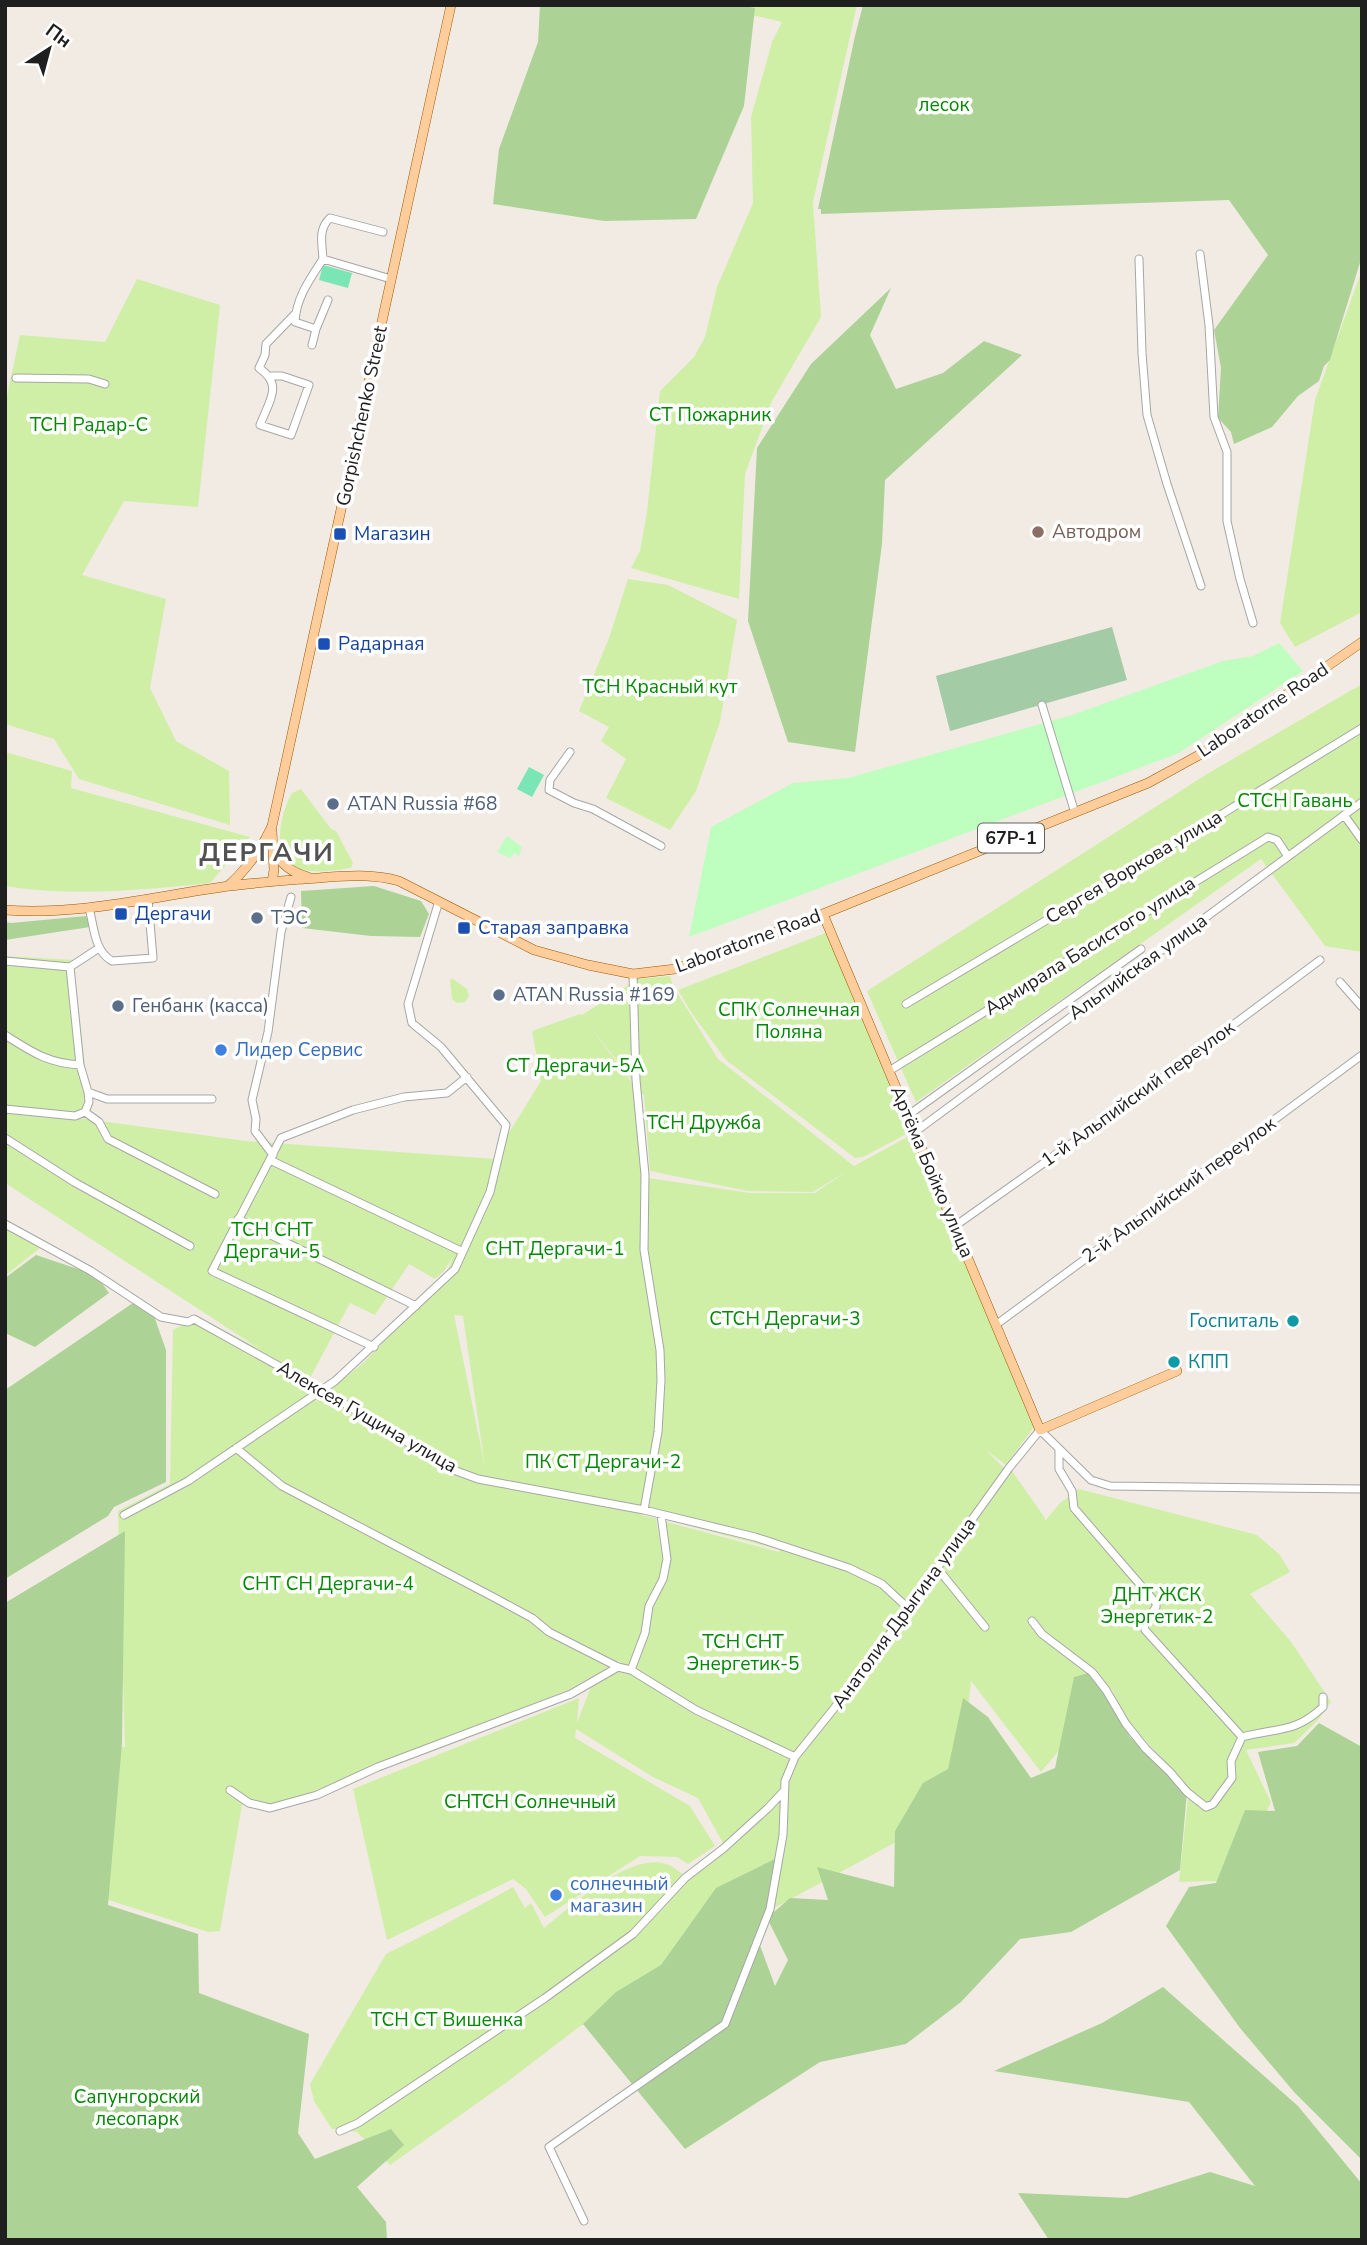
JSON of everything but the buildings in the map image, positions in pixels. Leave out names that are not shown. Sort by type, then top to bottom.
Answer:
[{"type":"main road","name":"Gorpishchenko Street","points":[[228,886],[261,849],[272,825],[451,5]]},
{"type":"main road","name":"Laboratorne Road","points":[[5,910],[89,908],[228,886],[349,875],[377,876],[399,881],[534,950],[633,975],[675,969],[823,914],[1148,783],[1201,754],[1362,642]]},
{"type":"main road","name":"Gorpishchenko Street","points":[[272,825],[274,870]]},
{"type":"main road","points":[[259,883],[254,873],[261,849]]},
{"type":"main road","points":[[274,850],[282,864],[313,879]]},
{"type":"main road","points":[[255,864],[260,860],[267,860],[272,864],[272,882]]},
{"type":"main road","name":"Артёма Бойко улица","points":[[823,914],[1040,1430]]},
{"type":"main road","points":[[1040,1430],[1177,1371]]},
{"type":"street","points":[[316,329],[295,322],[302,292],[323,259],[323,224],[330,218],[383,232]]},
{"type":"street","points":[[1200,254],[1209,325],[1214,417],[1227,452],[1227,521],[1240,579],[1254,623]]},
{"type":"street","points":[[323,259],[391,279]]},
{"type":"street","points":[[1139,259],[1147,415],[1201,586]]},
{"type":"street","points":[[312,345],[328,300]]},
{"type":"street","points":[[271,376],[274,386],[260,425],[291,435],[309,385],[282,376],[271,376],[259,368],[265,355],[266,344],[296,313]]},
{"type":"street","points":[[16,379],[89,379],[106,384]]},
{"type":"street","points":[[1042,705],[1075,813]]},
{"type":"street","name":"Сергея Воркова улица","points":[[906,1004],[1362,728]]},
{"type":"street","points":[[570,751],[550,780],[549,790],[593,809],[661,846]]},
{"type":"street","name":"Альпийская улица","points":[[915,1132],[1362,802]]},
{"type":"street","points":[[1344,816],[1362,840]]},
{"type":"street","name":"Адмирала Басистого улица","points":[[889,1071],[1268,837],[1277,840],[1287,855]]},
{"type":"street","points":[[291,897],[281,932],[268,1032],[252,1100],[256,1119],[255,1131],[272,1157],[461,1251]]},
{"type":"street","points":[[89,908],[99,948],[112,961],[153,958],[148,899]]},
{"type":"street","points":[[124,1515],[188,1481],[322,1390],[374,1347],[455,1269],[490,1192],[506,1125],[441,1046],[412,1023],[408,1004],[439,901]]},
{"type":"street","points":[[5,961],[70,967],[99,948]]},
{"type":"street","points":[[907,1116],[1141,949]]},
{"type":"street","name":"1-й Альпийский переулок","points":[[955,1226],[1134,1099],[1320,960]]},
{"type":"street","points":[[5,1109],[75,1116],[85,1112],[89,1092],[80,1065],[70,967]]},
{"type":"street","points":[[633,975],[636,1080],[645,1175],[644,1250],[660,1350],[661,1380],[658,1432],[644,1510]]},
{"type":"street","points":[[1340,982],[1362,1007]]},
{"type":"street","points":[[5,1035],[42,1059],[80,1065]]},
{"type":"street","name":"2-й Альпийский переулок","points":[[997,1324],[1362,1055]]},
{"type":"street","points":[[374,1347],[212,1271],[281,1138],[353,1110],[404,1097],[447,1093],[467,1077]]},
{"type":"street","points":[[89,1092],[107,1099],[212,1099]]},
{"type":"street","points":[[85,1112],[99,1122],[108,1139],[215,1194]]},
{"type":"street","points":[[5,1138],[74,1182],[190,1246]]},
{"type":"street","points":[[238,1219],[416,1306]]},
{"type":"street","name":"Алексея Гущина улица","points":[[5,1224],[91,1271],[161,1317],[188,1322],[194,1319],[322,1390],[451,1469],[478,1479],[644,1510],[755,1537],[849,1568],[882,1584],[909,1609]]},
{"type":"street","points":[[1040,1430],[1091,1480],[1110,1486],[1362,1489]]},
{"type":"street","name":"Анатолия Дрыгина улица","points":[[795,1757],[856,1681],[1009,1468],[1040,1430]]},
{"type":"street","points":[[236,1448],[282,1486],[532,1618],[549,1632],[618,1667],[631,1670],[696,1710],[795,1757],[785,1781],[783,1835],[770,1909],[725,2024],[549,2147],[584,2221]]},
{"type":"street","points":[[1059,1450],[1059,1469],[1072,1491],[1074,1508],[1156,1603],[1144,1624],[1145,1630],[1242,1737]]},
{"type":"street","points":[[631,1670],[645,1633],[649,1606],[663,1579],[667,1559],[661,1515]]},
{"type":"street","points":[[938,1569],[985,1627]]},
{"type":"street","points":[[1032,1620],[1042,1634],[1093,1672],[1126,1724],[1146,1749],[1187,1792],[1206,1807],[1213,1804],[1231,1777],[1231,1761],[1242,1737]]},
{"type":"street","points":[[230,1790],[249,1803],[270,1808],[317,1795],[378,1767],[571,1694],[618,1667]]},
{"type":"street","points":[[1242,1737],[1288,1730],[1308,1721],[1323,1707],[1323,1697]]},
{"type":"street","points":[[340,2131],[358,2123],[545,1998],[633,1934],[685,1878],[724,1848],[784,1790]]},
{"type":"green space","points":[[540,5],[739,5],[755,8],[744,106],[696,219],[604,221],[493,204],[499,149],[538,42]]},
{"type":"green space","name":"СТ Пожарник","points":[[710,5],[789,5],[788,9],[791,5],[857,5],[813,202],[821,317],[772,401],[745,474],[739,599],[631,568],[640,551],[647,512],[660,391],[694,357],[705,337],[717,287],[753,203],[751,117],[772,42],[782,22]]},
{"type":"green space","name":"лесок","points":[[863,5],[1362,5],[1362,256],[1330,360],[1324,366],[1319,381],[1298,396],[1272,427],[1234,444],[1231,432],[1218,418],[1221,368],[1214,330],[1268,255],[1229,200],[821,214],[821,209],[818,209]]},
{"type":"green space","points":[[323,265],[352,273],[348,288],[319,280]]},
{"type":"green space","points":[[1362,270],[1362,612],[1295,647],[1280,623],[1315,400]]},
{"type":"green space","name":"ТСН Радар-С","points":[[137,279],[220,305],[198,507],[124,501],[82,575],[166,599],[150,688],[176,741],[229,771],[230,825],[79,779],[54,739],[5,724],[5,405],[20,335],[105,342]]},
{"type":"green space","points":[[891,288],[870,335],[896,389],[943,373],[984,341],[1022,355],[885,480],[882,544],[855,752],[788,742],[748,621],[757,448],[811,364]]},
{"type":"green space","name":"ТСН Красный кут","points":[[628,579],[668,585],[737,620],[720,722],[696,791],[670,830],[606,798],[626,759],[601,741],[609,727],[579,711],[609,638]]},
{"type":"green space","points":[[1112,627],[1127,680],[950,731],[936,676]]},
{"type":"green space","points":[[1279,643],[1303,671],[1179,753],[689,937],[711,827],[793,783],[848,778],[1069,716],[1223,661],[1253,656]]},
{"type":"green space","name":"СТСН Гавань","points":[[1362,684],[1362,952],[1325,946],[1261,859],[916,1102],[867,991],[1207,774]]},
{"type":"green space","points":[[5,752],[72,771],[71,788],[250,837],[210,883],[82,892],[5,886]]},
{"type":"green space","points":[[529,767],[544,775],[532,797],[517,789]]},
{"type":"green space","points":[[301,789],[331,829],[336,831],[353,863],[351,868],[326,871],[301,869],[291,864],[284,856],[280,835],[284,812],[292,793]]},
{"type":"green space","points":[[507,836],[522,847],[519,856],[514,853],[510,858],[497,852]]},
{"type":"green space","points":[[374,886],[421,901],[429,914],[420,937],[371,936],[302,928],[301,891]]},
{"type":"green space","points":[[86,916],[90,927],[5,940],[5,922]]},
{"type":"green space","name":"СПК Солнечная Поляна","points":[[828,932],[912,1131],[863,1157],[855,1158],[726,1060],[678,990]]},
{"type":"green space","points":[[5,956],[73,960],[85,1066],[74,1064],[79,1067],[86,1094],[81,1113],[17,1113],[86,1119],[246,1141],[495,1159],[541,1081],[532,1031],[582,1015],[638,979],[670,976],[673,986],[718,1059],[854,1166],[913,1134],[1036,1424],[1006,1465],[986,1450],[1004,1468],[977,1511],[791,1760],[781,1789],[767,1806],[724,1845],[698,1798],[653,1777],[576,1729],[575,1738],[690,1806],[715,1846],[688,1864],[677,1857],[640,1856],[545,1917],[526,1889],[513,1879],[387,1940],[353,1789],[579,1698],[577,1723],[590,1689],[589,1680],[619,1664],[626,1666],[619,1661],[570,1689],[315,1791],[271,1804],[242,1805],[220,1931],[208,1932],[90,1894],[97,1748],[125,1747],[118,1511],[170,1484],[173,1330],[197,1317],[260,1349],[5,1183]],"holes":[[[587,1022],[644,1096],[650,1171],[748,1191],[813,1192],[847,1171],[815,1193],[750,1193],[648,1178],[646,1248],[662,1349],[660,1426],[645,1514],[780,1550],[779,1552],[659,1520],[663,1560],[656,1518],[641,1515],[655,1433],[658,1348],[643,1250],[642,1176],[635,1087]],[[452,1258],[445,1279],[362,1364],[330,1390],[310,1378],[350,1303],[375,1315],[409,1264],[435,1279]],[[454,1315],[463,1316],[485,1467]]]},
{"type":"green space","points":[[453,979],[467,989],[469,996],[465,1002],[457,1003],[452,999],[450,980]]},
{"type":"green space","points":[[5,1229],[41,1247],[5,1276]]},
{"type":"green space","points":[[36,1255],[96,1275],[109,1293],[35,1347],[5,1333],[5,1278]]},
{"type":"green space","points":[[133,1303],[153,1313],[166,1350],[166,1482],[114,1507],[108,1516],[5,1579],[5,1390]]},
{"type":"green space","points":[[1012,1471],[1045,1521],[1060,1503],[1079,1489],[1257,1535],[1280,1555],[1290,1572],[1250,1594],[1292,1643],[1331,1702],[1317,1721],[1294,1743],[1246,1750],[1271,1802],[1232,1883],[1179,1882],[1189,1789],[1128,1721],[1111,1688],[1041,1772],[971,1681],[961,1773],[911,1834],[774,1908],[670,1975],[579,2027],[390,2165],[357,2132],[332,2129],[314,2101],[310,2084],[386,1954],[513,1887],[525,1908],[531,1903],[544,1928],[601,1884],[635,1866],[651,1862],[666,1864],[688,1879],[787,1791],[787,1781],[801,1754]]},
{"type":"green space","name":"Сапунгорский лесопарк","points":[[125,1531],[122,1743],[108,1905],[198,1934],[199,1993],[309,2034],[298,2133],[315,2159],[391,2129],[404,2145],[357,2187],[386,2222],[387,2240],[5,2240],[5,1603]]},
{"type":"green space","points":[[1092,1672],[1130,1737],[1187,1792],[1180,1870],[1071,1932],[1020,1939],[961,2002],[906,2044],[820,2062],[685,2149],[583,2024],[616,1992],[661,1965],[716,1888],[779,1857],[758,1940],[775,1986],[788,1960],[767,1918],[790,1898],[828,1900],[817,1867],[894,1887],[895,1831],[923,1783],[948,1769],[963,1698],[988,1717],[1031,1778],[1055,1768],[1074,1677]]},
{"type":"green space","points":[[1319,1723],[1362,1747],[1362,2160],[1294,2092],[1240,2028],[1166,1926],[1189,1887],[1216,1883],[1245,1810],[1275,1811],[1258,1752],[1297,1746]]},
{"type":"green space","points":[[1163,1987],[1298,2106],[1362,2184],[1362,2240],[1049,2240],[1018,2193],[1127,2198],[1210,2172],[1255,2186],[1189,2102],[994,2071],[1102,2023]]},
{"type":"place","name":"Автодром","points":[[1038,532]]},
{"type":"place","name":"Магазин","points":[[340,534]]},
{"type":"place","name":"Радарная","points":[[324,644]]},
{"type":"place","name":"ATAN Russia #68","points":[[333,804]]},
{"type":"place","name":"Дергачи","points":[[121,914]]},
{"type":"place","name":"ТЭС","points":[[257,918]]},
{"type":"place","name":"Старая заправка","points":[[464,928]]},
{"type":"place","name":"ATAN Russia #169","points":[[499,995]]},
{"type":"place","name":"Генбанк (касса)","points":[[118,1006]]},
{"type":"place","name":"Лидер Сервис","points":[[221,1050]]},
{"type":"place","name":"Госпиталь","points":[[1293,1321]]},
{"type":"place","name":"КПП","points":[[1174,1362]]},
{"type":"place","name":"солнечный магазин","points":[[556,1895]]},
{"type":"district","name":"ДЕРГАЧИ","points":[[267,852]]},
{"type":"park label","name":"СТ Дергачи-5А","points":[[575,1066]]},
{"type":"park label","name":"ТСН Дружба","points":[[704,1123]]},
{"type":"park label","name":"ТСН СНТ Дергачи-5","points":[[272,1241]]},
{"type":"park label","name":"СНТ Дергачи-1","points":[[555,1249]]},
{"type":"park label","name":"СТСН Дергачи-3","points":[[785,1319]]},
{"type":"park label","name":"ПК СТ Дергачи-2","points":[[603,1462]]},
{"type":"park label","name":"СНТ СН Дергачи-4","points":[[328,1584]]},
{"type":"park label","name":"ДНТ ЖСК Энергетик-2","points":[[1157,1606]]},
{"type":"park label","name":"ТСН СНТ Энергетик-5","points":[[743,1653]]},
{"type":"park label","name":"СНТСН Солнечный","points":[[530,1802]]},
{"type":"park label","name":"ТСН СТ Вишенка","points":[[447,2020]]}]
